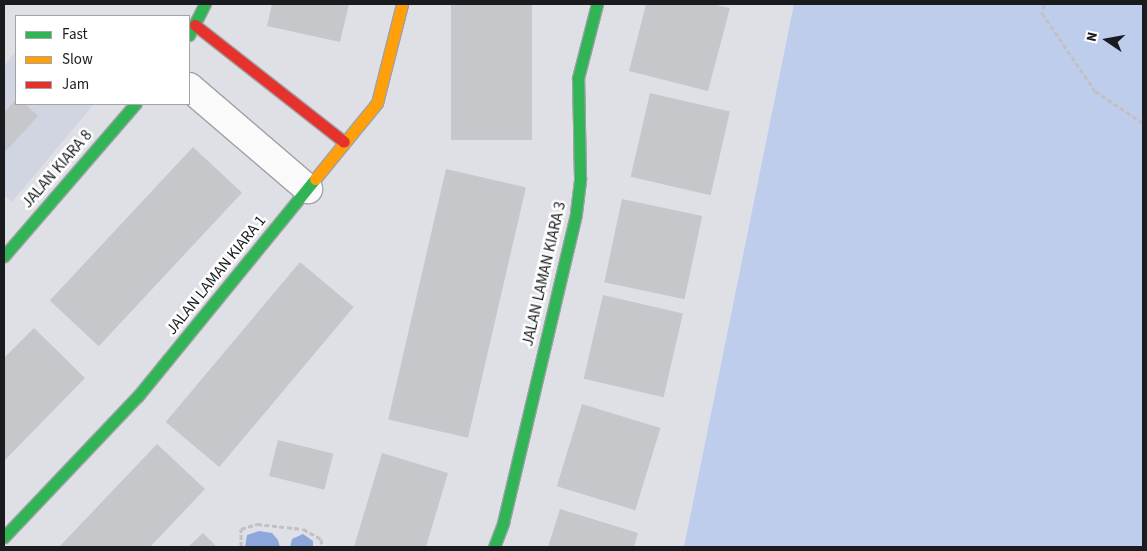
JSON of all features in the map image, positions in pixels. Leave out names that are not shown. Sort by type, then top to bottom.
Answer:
[{"type":"street","points":[[190,34],[205,4]]},
{"type":"street","name":"JALAN LAMAN KIARA 1","points":[[4,537],[138,396],[377,103],[402,4]]},
{"type":"street","name":"JALAN LAMAN KIARA 3","points":[[494,547],[502,523],[576,213],[580,178],[578,78],[597,4]]},
{"type":"street","points":[[195,24],[344,142]]},
{"type":"street","points":[[190,88],[308,189]]},
{"type":"street","name":"JALAN KIARA 8","points":[[4,256],[134,105]]},
{"type":"path","points":[[1044,4],[1042,13],[1095,91],[1143,123]]},
{"type":"path","points":[[241,547],[240,529],[257,524],[303,529],[321,539],[322,547]]},
{"type":"shaded area","points":[[794,4],[1143,4],[1143,547],[684,547]]},
{"type":"shaded area","points":[[15,52],[15,105],[93,105],[12,202],[4,195],[4,66]]},
{"type":"water","points":[[259,531],[272,533],[278,540],[280,547],[245,547],[247,535]]},
{"type":"water","points":[[303,534],[313,541],[313,547],[290,547],[292,539]]},
{"type":"building","points":[[272,4],[349,4],[340,42],[267,26]]},
{"type":"building","points":[[451,4],[532,4],[532,140],[451,140]]},
{"type":"building","points":[[646,4],[711,4],[730,8],[708,91],[629,71]]},
{"type":"building","points":[[650,93],[730,111],[711,195],[631,177]]},
{"type":"building","points":[[15,100],[15,105],[26,105],[38,116],[4,153],[4,113]]},
{"type":"building","points":[[193,147],[242,193],[99,346],[50,301]]},
{"type":"building","points":[[446,169],[526,187],[468,438],[388,419]]},
{"type":"building","points":[[622,199],[702,216],[685,299],[604,282]]},
{"type":"building","points":[[300,262],[354,307],[219,467],[166,422]]},
{"type":"building","points":[[603,295],[683,313],[664,397],[584,379]]},
{"type":"building","points":[[34,328],[85,378],[4,461],[4,358]]},
{"type":"building","points":[[582,404],[660,428],[635,510],[557,486]]},
{"type":"building","points":[[278,440],[333,454],[324,490],[269,476]]},
{"type":"building","points":[[157,444],[205,489],[150,547],[59,547]]},
{"type":"building","points":[[382,453],[448,473],[426,547],[354,547]]},
{"type":"building","points":[[560,509],[638,533],[634,547],[548,547]]},
{"type":"building","points":[[203,533],[217,547],[188,547]]},
{"type":"traffic: fast","points":[[190,33],[205,4]]},
{"type":"traffic: fast","points":[[494,547],[503,523],[576,213],[580,178],[578,78],[597,4]]},
{"type":"traffic: fast","points":[[4,256],[134,105]]},
{"type":"traffic: fast","points":[[4,537],[138,396],[315,179]]},
{"type":"traffic: slow","points":[[315,179],[377,103],[402,4]]},
{"type":"traffic: jam","points":[[195,25],[344,142]]}]
